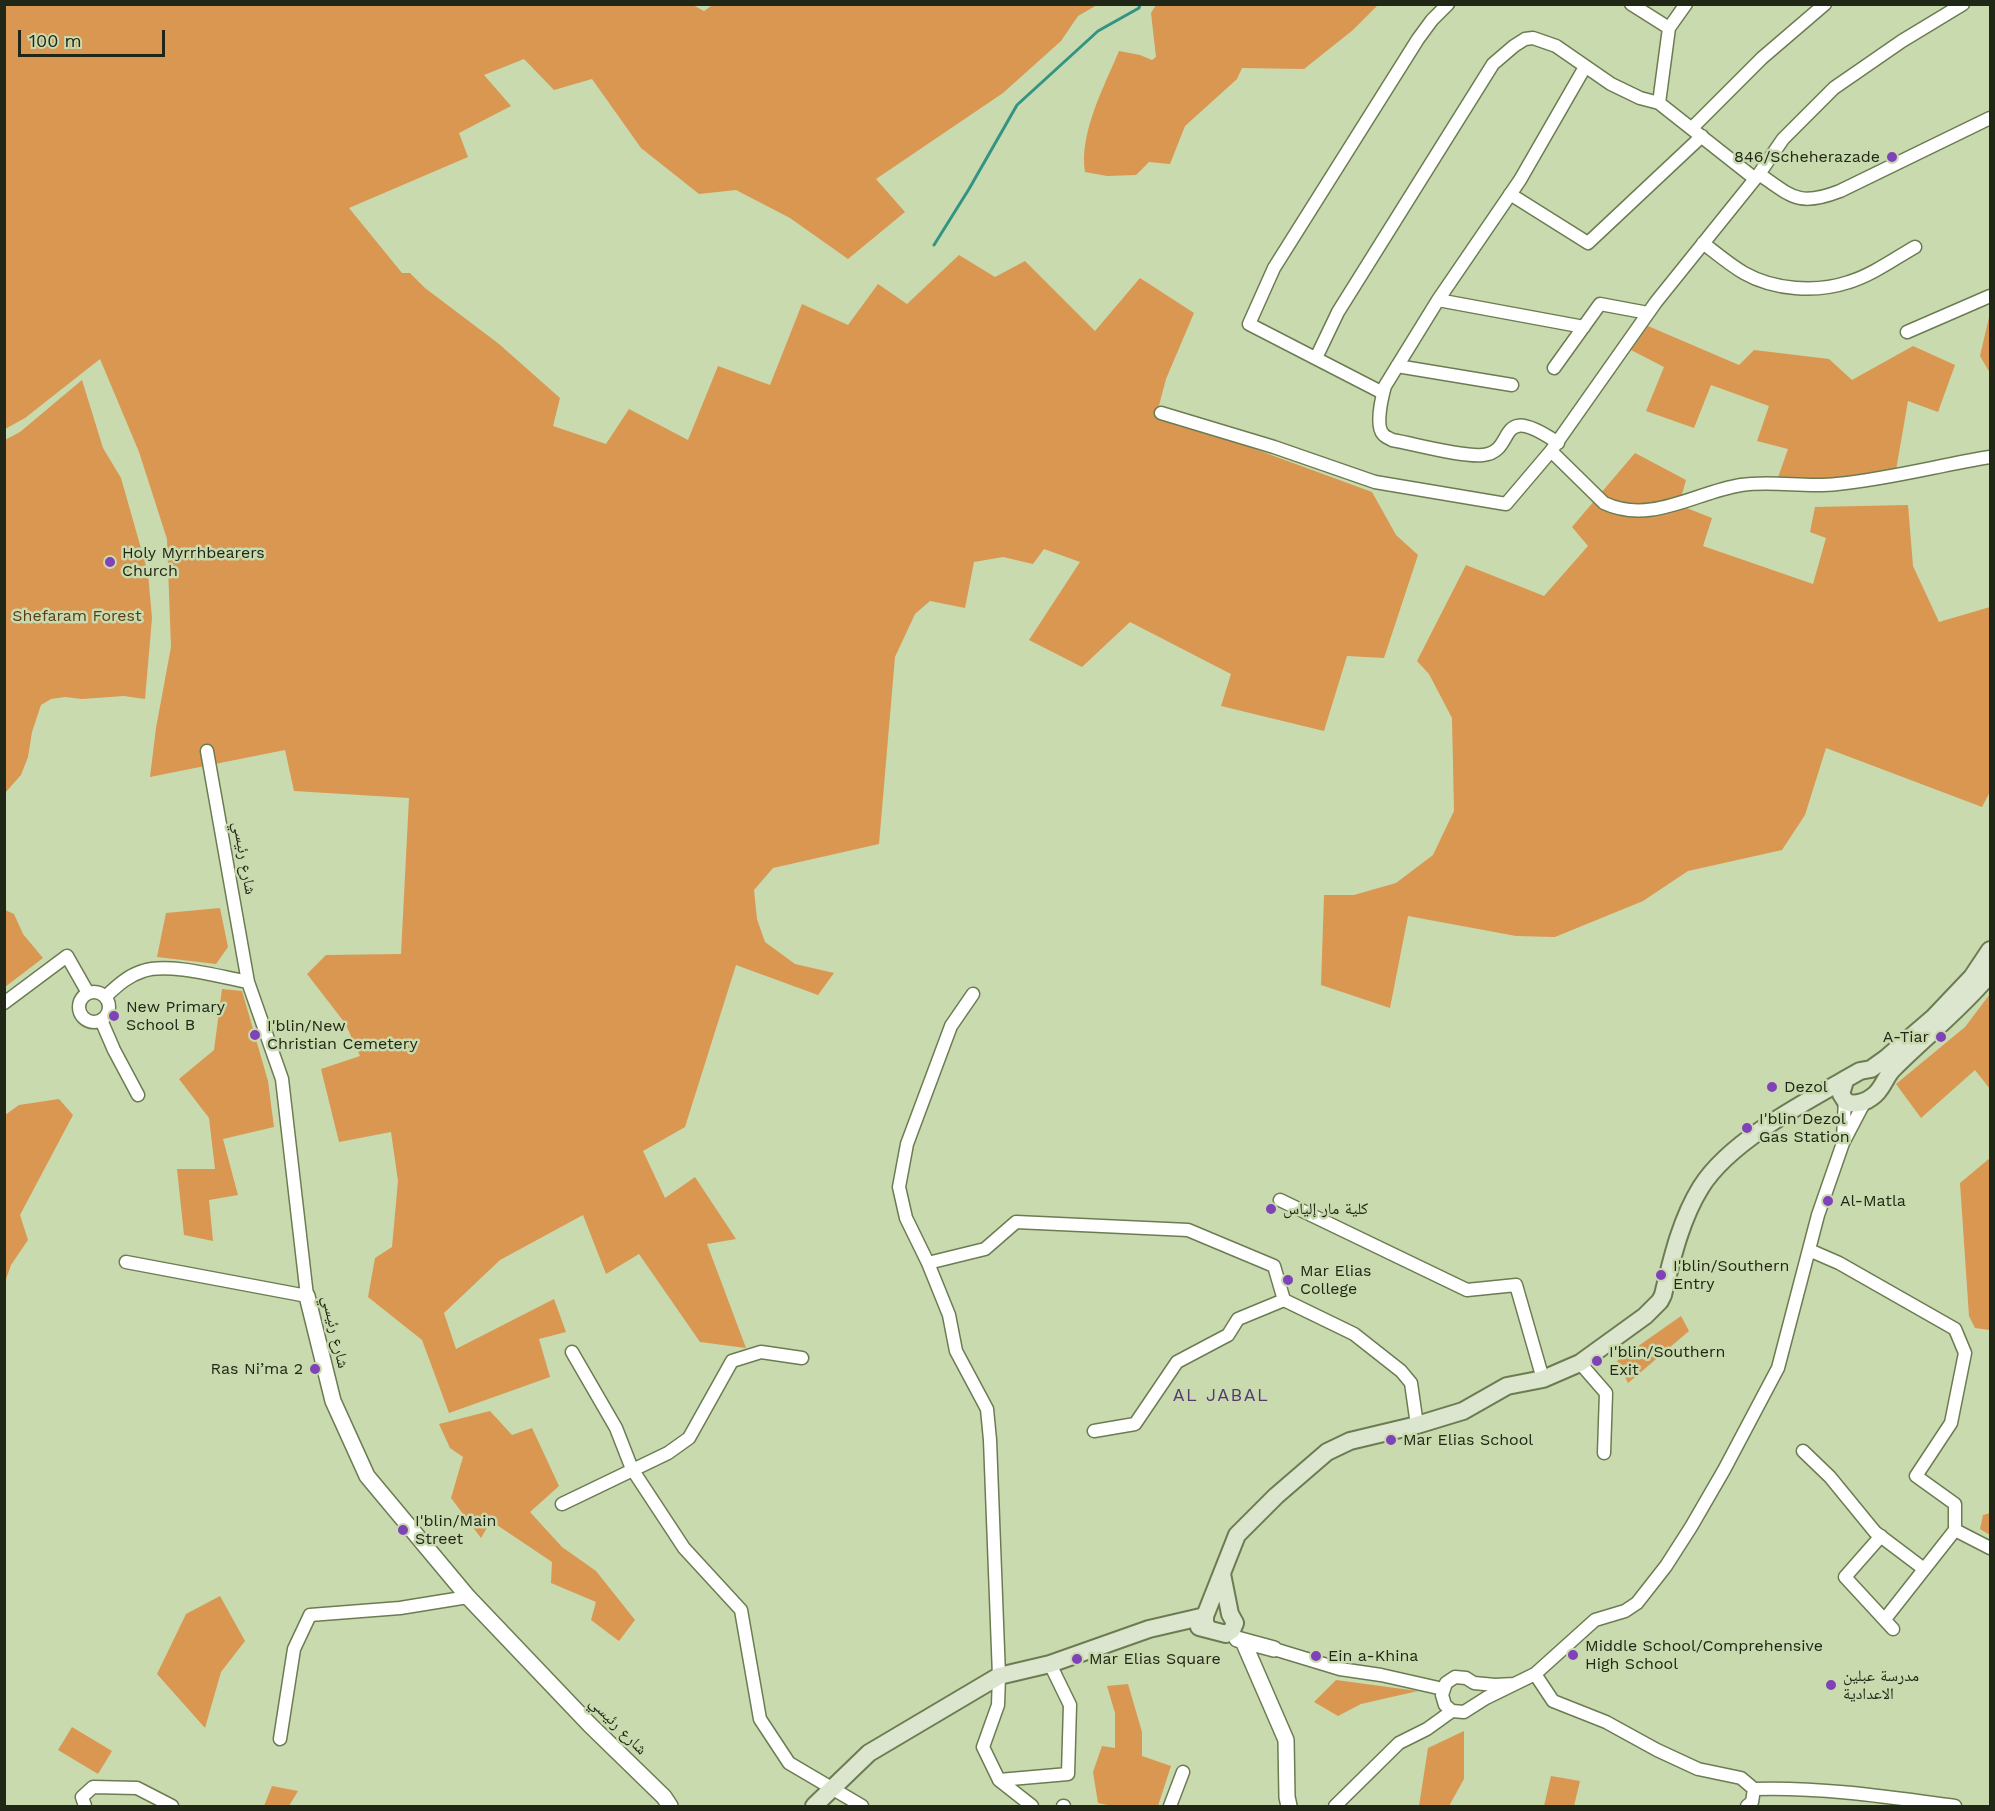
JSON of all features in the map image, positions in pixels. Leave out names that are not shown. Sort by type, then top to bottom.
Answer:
[{"type":"main road","points":[[814,1806],[868,1753],[999,1676],[1050,1664],[1174,1622],[1219,1621],[1222,1574],[1237,1535],[1276,1496],[1327,1452],[1350,1441],[1463,1411],[1507,1386],[1543,1379],[1580,1363],[1645,1316],[1660,1301],[1688,1211],[1702,1185],[1725,1159],[1772,1121],[1805,1103],[1844,1093],[1860,1071],[1871,1069],[1900,1048],[1952,999],[1972,977],[1990,950]]},
{"type":"main road","points":[[1844,1093],[1849,1103],[1857,1104],[1879,1092],[1891,1070],[1964,1004],[1990,974]]},
{"type":"main road","points":[[1871,1069],[1879,1076],[1881,1086]]},
{"type":"street","points":[[1383,393],[1249,324],[1274,268],[1418,39],[1448,4]]},
{"type":"street","points":[[1631,4],[1669,28]]},
{"type":"street","points":[[1659,103],[1669,28],[1686,4]]},
{"type":"street","points":[[1510,194],[1588,243],[1697,132],[1762,58],[1825,4]]},
{"type":"street","points":[[1161,413],[1274,447],[1375,482],[1506,504],[1554,447],[1648,313],[1783,139],[1834,88],[1902,41],[1963,4]]},
{"type":"street","points":[[1316,358],[1338,312],[1493,64],[1526,39],[1533,38],[1556,46],[1611,84],[1640,98],[1659,103],[1756,176],[1793,197],[1810,200],[1824,198],[1990,118]]},
{"type":"street","points":[[1585,67],[1510,194],[1438,300],[1385,386],[1380,420],[1383,435],[1392,440],[1470,455],[1484,455],[1496,450],[1509,431],[1517,426],[1523,425],[1537,429],[1605,503],[1628,510],[1668,507],[1743,485],[1836,484],[1990,457]]},
{"type":"street","points":[[1703,243],[1744,273],[1771,284],[1796,287],[1835,286],[1851,282],[1915,247]]},
{"type":"street","points":[[1907,332],[1990,296]]},
{"type":"street","points":[[1438,300],[1584,327]]},
{"type":"street","points":[[1554,368],[1600,304],[1648,313]]},
{"type":"street","points":[[1397,366],[1512,385]]},
{"type":"street","name":"شارع رئيسي","points":[[207,751],[248,982],[282,1079],[307,1296],[333,1401],[367,1476],[468,1597],[590,1725],[664,1797],[670,1806]]},
{"type":"street","points":[[4,1003],[67,956],[88,993]]},
{"type":"street","points":[[105,998],[123,980],[144,970],[167,968],[248,982]]},
{"type":"street","points":[[97,992],[105,998],[108,1007],[101,1020],[92,1021],[80,1013],[81,999],[88,993],[97,992]]},
{"type":"street","points":[[972,994],[951,1026],[907,1144],[899,1187],[906,1218],[928,1263],[949,1315],[956,1351],[987,1409],[999,1676],[998,1705],[983,1747],[999,1780],[1032,1806]]},
{"type":"street","points":[[101,1020],[138,1095]]},
{"type":"street","points":[[1843,1143],[1844,1093]]},
{"type":"street","points":[[1335,1806],[1399,1743],[1427,1729],[1452,1711],[1464,1712],[1535,1674],[1595,1620],[1624,1611],[1637,1603],[1691,1527],[1778,1368],[1818,1215],[1843,1143],[1865,1101]]},
{"type":"street","points":[[1280,1200],[1467,1290],[1516,1285],[1543,1379]]},
{"type":"street","points":[[928,1263],[986,1249],[1016,1222],[1188,1230],[1274,1266],[1284,1300],[1354,1334],[1401,1371],[1412,1383],[1417,1425]]},
{"type":"street","points":[[1809,1250],[1839,1263],[1955,1329],[1965,1353],[1951,1423],[1916,1476],[1955,1504],[1955,1530],[1924,1569],[1889,1624],[1845,1577],[1881,1536]]},
{"type":"street","points":[[126,1262],[307,1296]]},
{"type":"street","points":[[1094,1431],[1135,1424],[1178,1362],[1228,1335],[1238,1319],[1284,1300]]},
{"type":"street","points":[[572,1352],[616,1428],[632,1469],[684,1548],[741,1610],[760,1719],[789,1763],[862,1806]]},
{"type":"street","points":[[562,1504],[668,1453],[689,1437],[732,1361],[761,1352],[802,1358]]},
{"type":"street","points":[[1580,1363],[1606,1393],[1604,1453]]},
{"type":"street","points":[[1803,1451],[1830,1477],[1875,1532],[1924,1569]]},
{"type":"street","points":[[1955,1530],[1990,1548]]},
{"type":"street","points":[[280,1739],[294,1649],[310,1615],[399,1608],[468,1597]]},
{"type":"street","points":[[1219,1621],[1243,1641],[1286,1740],[1289,1806]]},
{"type":"street","points":[[1219,1621],[1274,1648]]},
{"type":"street","points":[[1243,1641],[1274,1648],[1340,1669],[1382,1675],[1443,1689]]},
{"type":"street","points":[[999,1780],[1068,1774],[1070,1704],[1050,1664]]},
{"type":"street","points":[[1535,1674],[1553,1701],[1606,1722],[1657,1750],[1698,1768],[1741,1778],[1754,1789],[1787,1788],[1851,1792],[1955,1806]]},
{"type":"street","points":[[1452,1711],[1443,1701],[1443,1689],[1446,1683],[1455,1677],[1466,1678],[1474,1683],[1514,1684]]},
{"type":"street","points":[[1473,1707],[1478,1697],[1474,1683]]},
{"type":"street","points":[[1170,1806],[1183,1772]]},
{"type":"street","points":[[85,1806],[82,1797],[93,1787],[136,1788],[172,1806]]},
{"type":"street","points":[[1747,1806],[1752,1802],[1754,1789]]},
{"type":"green space","points":[[691,4],[704,11],[714,4],[1097,5],[1078,16],[1061,41],[1003,93],[876,179],[905,212],[848,259],[790,218],[736,190],[699,194],[641,148],[592,79],[554,90],[524,59],[484,75],[511,106],[459,133],[468,157],[349,208],[402,273],[410,273],[425,288],[499,344],[560,398],[553,426],[606,444],[629,409],[688,440],[718,366],[770,385],[802,304],[848,325],[878,284],[907,304],[959,255],[995,277],[1025,261],[1095,331],[1140,278],[1194,313],[1166,379],[1157,413],[1372,492],[1396,535],[1418,555],[1384,658],[1347,656],[1324,731],[1221,706],[1231,674],[1130,622],[1082,667],[1029,640],[1080,562],[1044,549],[1033,564],[1003,557],[974,562],[965,608],[930,601],[915,614],[895,657],[879,844],[773,868],[754,890],[757,919],[765,942],[795,964],[834,973],[818,995],[736,965],[685,1127],[643,1151],[665,1198],[695,1177],[736,1239],[707,1244],[746,1348],[700,1342],[639,1254],[606,1274],[583,1215],[500,1260],[444,1313],[456,1349],[554,1299],[566,1332],[539,1339],[550,1377],[449,1413],[422,1340],[368,1297],[375,1258],[392,1247],[398,1181],[391,1132],[339,1142],[321,1069],[360,1056],[345,1023],[307,974],[326,955],[401,954],[409,798],[294,791],[285,750],[150,777],[156,728],[171,647],[167,539],[139,452],[100,359],[25,418],[5,429],[5,5]]},
{"type":"green space","points":[[1156,5],[1378,5],[1353,30],[1304,69],[1242,68],[1237,79],[1185,126],[1170,164],[1149,162],[1136,175],[1107,176],[1085,172],[1084,157],[1089,126],[1119,51],[1152,60],[1156,57],[1151,13]]},
{"type":"green space","points":[[1990,313],[1990,373],[1980,356]]},
{"type":"green space","points":[[1648,326],[1739,365],[1754,350],[1829,359],[1852,380],[1913,346],[1955,365],[1938,412],[1908,401],[1896,470],[1878,476],[1775,486],[1788,449],[1757,441],[1769,406],[1711,385],[1694,428],[1646,411],[1664,367],[1631,350]]},
{"type":"green space","name":"Shefaram Forest","points":[[82,380],[103,448],[121,478],[148,573],[152,618],[145,699],[124,696],[82,699],[65,697],[51,699],[41,705],[21,775],[5,793],[5,440],[20,432]]},
{"type":"green space","points":[[1635,453],[1686,480],[1679,505],[1712,518],[1703,546],[1813,584],[1826,538],[1810,532],[1815,507],[1908,505],[1913,566],[1939,622],[1990,607],[1990,792],[1982,807],[1826,748],[1805,815],[1782,850],[1688,871],[1643,901],[1555,937],[1516,936],[1408,916],[1390,1008],[1321,985],[1324,895],[1354,895],[1396,883],[1433,855],[1454,811],[1452,718],[1429,674],[1417,661],[1466,565],[1544,596],[1588,546],[1572,527]]},
{"type":"green space","points":[[220,908],[228,947],[216,964],[157,957],[166,913]]},
{"type":"green space","points":[[5,910],[14,914],[23,934],[43,958],[5,987]]},
{"type":"green space","points":[[222,989],[242,991],[268,1081],[274,1127],[223,1139],[238,1195],[209,1200],[213,1241],[184,1235],[177,1169],[215,1169],[209,1118],[179,1079],[214,1050]]},
{"type":"green space","points":[[1990,994],[1990,1089],[1975,1070],[1921,1118],[1896,1084],[1965,1027]]},
{"type":"green space","points":[[59,1099],[73,1115],[20,1215],[28,1240],[11,1265],[5,1282],[5,1115],[19,1105]]},
{"type":"green space","points":[[1990,1158],[1990,1330],[1975,1328],[1969,1316],[1960,1183]]},
{"type":"green space","points":[[1681,1316],[1689,1331],[1628,1383],[1617,1361]]},
{"type":"green space","points":[[490,1411],[512,1435],[532,1428],[559,1486],[530,1512],[562,1547],[596,1571],[635,1620],[619,1641],[591,1620],[596,1602],[551,1583],[552,1562],[491,1521],[481,1538],[451,1498],[463,1457],[450,1448],[439,1424]]},
{"type":"green space","points":[[1990,1513],[1990,1535],[1980,1529],[1983,1515]]},
{"type":"green space","points":[[220,1596],[245,1641],[221,1672],[205,1728],[157,1674],[186,1614]]},
{"type":"green space","points":[[1336,1680],[1418,1691],[1361,1704],[1338,1716],[1314,1702]]},
{"type":"green space","points":[[1128,1684],[1142,1732],[1142,1756],[1171,1766],[1158,1806],[1112,1806],[1098,1803],[1093,1772],[1102,1746],[1115,1748],[1115,1713],[1107,1686]]},
{"type":"green space","points":[[72,1727],[112,1751],[98,1774],[58,1750]]},
{"type":"green space","points":[[1464,1731],[1464,1779],[1449,1806],[1419,1806],[1428,1748]]},
{"type":"green space","points":[[1551,1776],[1580,1781],[1574,1806],[1544,1806]]},
{"type":"green space","points":[[272,1786],[298,1791],[289,1806],[264,1806]]},
{"type":"waterway","points":[[934,245],[1017,105],[1098,31],[1139,8],[1140,4]]},
{"type":"place","name":"846/Scheherazade","points":[[1892,157]]},
{"type":"place","name":"Holy Myrrhbearers Church","points":[[110,562]]},
{"type":"place","name":"New Primary School B","points":[[114,1016]]},
{"type":"place","name":"I'blin/New Christian Cemetery","points":[[255,1035]]},
{"type":"place","name":"A-Tiar","points":[[1941,1037]]},
{"type":"place","name":"Dezol","points":[[1772,1087]]},
{"type":"place","name":"I'blin Dezol Gas Station","points":[[1747,1128]]},
{"type":"place","name":"Al-Matla","points":[[1828,1201]]},
{"type":"place","name":"كلية مار إلياس","points":[[1271,1209]]},
{"type":"place","name":"I'blin/Southern Entry","points":[[1661,1275]]},
{"type":"place","name":"Mar Elias College","points":[[1288,1280]]},
{"type":"place","name":"I'blin/Southern Exit","points":[[1597,1361]]},
{"type":"place","name":"Ras Ni’ma 2","points":[[315,1369]]},
{"type":"place","name":"Mar Elias School","points":[[1391,1440]]},
{"type":"place","name":"I'blin/Main Street","points":[[403,1530]]},
{"type":"place","name":"Middle School/Comprehensive High School","points":[[1573,1655]]},
{"type":"place","name":"Ein a-Khina","points":[[1316,1656]]},
{"type":"place","name":"Mar Elias Square","points":[[1077,1659]]},
{"type":"place","name":"مدرسة عبلين الاعدادية","points":[[1831,1685]]},
{"type":"district","name":"AL JABAL","points":[[1221,1396]]}]
